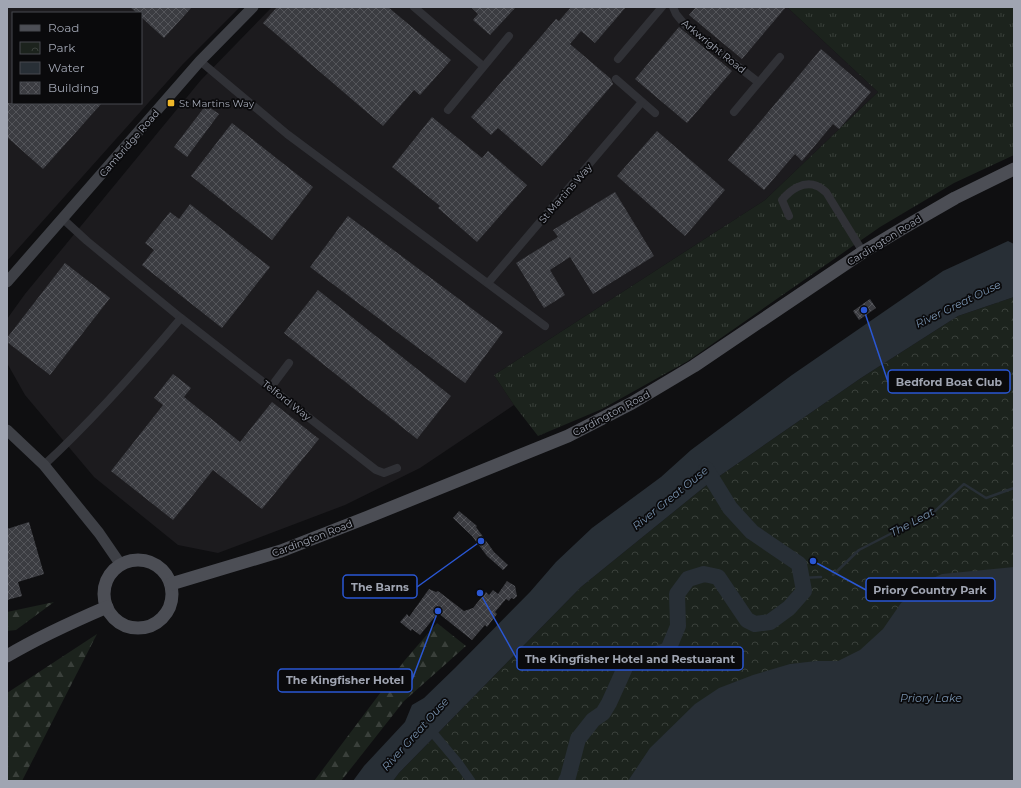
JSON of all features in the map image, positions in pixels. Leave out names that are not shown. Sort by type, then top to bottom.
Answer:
[{"type":"main road","name":"Cardington Road","points":[[171,584],[281,551],[368,518],[568,436],[632,403],[694,366],[863,252],[936,209],[1014,169]]},
{"type":"main road","points":[[134,561],[147,561],[162,570],[171,584],[172,600],[166,614],[154,625],[137,628],[124,625],[113,617],[107,607],[104,595],[106,583],[114,571],[122,565],[134,561]]},
{"type":"main road","points":[[7,656],[53,631],[107,607]]},
{"type":"street","name":"Cambridge Road","points":[[7,282],[200,61],[253,7]]},
{"type":"street","points":[[414,7],[483,66]]},
{"type":"street","points":[[618,59],[662,7]]},
{"type":"street","name":"Arkwright Road","points":[[673,7],[676,14],[686,25],[758,82]]},
{"type":"street","points":[[448,110],[509,36]]},
{"type":"street","points":[[734,112],[780,56]]},
{"type":"street","points":[[200,61],[287,134],[545,326]]},
{"type":"street","points":[[616,79],[655,112]]},
{"type":"street","name":"St Martins Way","points":[[488,283],[642,102]]},
{"type":"street","points":[[790,216],[782,200],[787,194],[796,187],[807,184],[817,186],[826,192],[863,252]]},
{"type":"street","name":"Telford Way","points":[[63,219],[87,241],[181,318],[376,470],[384,473],[397,468]]},
{"type":"street","points":[[44,465],[113,397],[181,318]]},
{"type":"street","points":[[271,387],[289,363]]},
{"type":"street","points":[[7,430],[44,465],[99,533],[122,565]]},
{"type":"shaded area","points":[[7,7],[240,7],[183,64],[7,261]]},
{"type":"shaded area","points":[[272,7],[787,7],[878,92],[765,200],[494,375],[514,405],[420,468],[345,505],[218,553],[178,545],[94,477],[25,395],[7,363],[7,319],[25,294],[201,80]]},
{"type":"green space","points":[[787,7],[1014,7],[1014,155],[954,183],[880,227],[688,361],[602,409],[538,436],[514,405],[494,375],[765,200],[878,92]]},
{"type":"green space","points":[[1014,297],[1014,781],[393,781],[399,773],[581,587],[708,484],[861,378],[958,316]]},
{"type":"green space","points":[[54,602],[16,630],[7,631],[7,612]]},
{"type":"green space","points":[[437,623],[466,646],[404,701],[341,781],[314,781],[405,660]]},
{"type":"green space","points":[[97,634],[22,781],[7,781],[7,693]]},
{"type":"water","name":"River Great Ouse","points":[[1008,241],[1014,244],[1014,297],[958,316],[861,378],[708,484],[581,587],[399,773],[393,781],[353,781],[364,766],[405,722],[412,705],[424,698],[455,668],[530,592],[556,562],[592,528],[661,477],[691,450],[792,375],[943,271]]},
{"type":"water","name":"Priory Lake","points":[[1014,567],[1014,781],[628,781],[650,748],[695,704],[719,688],[753,675],[790,664],[816,661],[838,661],[860,650],[883,629],[901,603],[924,582],[942,574]]},
{"type":"building","points":[[130,7],[192,7],[164,38],[142,18],[142,12],[136,12]]},
{"type":"building","points":[[277,7],[388,7],[451,60],[420,95],[414,90],[383,126],[263,23]]},
{"type":"building","points":[[471,7],[516,7],[490,35],[473,20],[478,14]]},
{"type":"building","points":[[571,7],[626,7],[595,43],[581,31],[570,44],[611,79],[613,84],[542,166],[498,128],[491,135],[471,117],[556,19],[559,21]]},
{"type":"building","points":[[696,7],[786,7],[742,59],[689,15]]},
{"type":"building","points":[[679,27],[732,71],[687,123],[635,79]]},
{"type":"building","points":[[821,49],[871,92],[839,129],[833,124],[802,161],[795,154],[764,190],[728,160]]},
{"type":"building","points":[[7,103],[101,104],[43,169],[7,137]]},
{"type":"building","points":[[206,105],[219,114],[187,157],[174,147]]},
{"type":"building","points":[[432,117],[482,158],[488,151],[527,185],[477,242],[438,208],[440,206],[392,167]]},
{"type":"building","points":[[232,123],[313,187],[272,240],[191,176]]},
{"type":"building","points":[[657,131],[725,190],[685,236],[617,176]]},
{"type":"building","points":[[615,192],[654,256],[593,294],[570,257],[550,270],[565,295],[544,308],[516,263],[558,237],[553,230]]},
{"type":"building","points":[[190,204],[270,267],[222,328],[142,265],[154,250],[145,243],[170,212],[179,219]]},
{"type":"building","points":[[348,216],[503,332],[465,383],[310,267]]},
{"type":"building","points":[[65,263],[110,298],[50,375],[7,342],[7,338]]},
{"type":"building","points":[[318,290],[451,396],[417,439],[284,333]]},
{"type":"building","points":[[870,299],[876,308],[859,320],[853,311]]},
{"type":"building","points":[[173,374],[191,388],[184,397],[240,442],[272,402],[319,439],[262,509],[213,470],[173,520],[111,471],[163,405],[154,398]]},
{"type":"building","points":[[459,511],[477,526],[476,527],[494,552],[508,565],[503,570],[487,556],[472,536],[453,518]]},
{"type":"building","points":[[29,522],[44,574],[18,582],[22,596],[7,600],[7,529]]},
{"type":"building","points":[[507,581],[515,586],[517,596],[514,599],[511,598],[509,601],[506,599],[495,612],[497,614],[487,627],[485,625],[472,640],[438,613],[420,635],[412,629],[411,631],[400,622],[407,614],[409,617],[429,589],[436,592],[438,591],[464,611],[473,608],[486,592],[489,595],[493,590],[498,594]]},
{"type":"waterway","name":"River Great Ouse","points":[[566,781],[578,739],[593,720],[603,713],[628,661],[641,655],[650,656],[668,650],[678,626],[677,594],[688,579],[704,574],[718,577],[747,620],[755,624],[770,622],[789,608],[804,591],[799,564],[752,532],[730,508],[706,469]]},
{"type":"waterway","name":"The Leat","points":[[833,575],[859,550],[935,511],[964,484],[986,498],[1014,488]]},
{"type":"waterway","points":[[801,578],[821,577]]},
{"type":"waterway","name":"River Great Ouse","points":[[428,727],[459,764],[471,781]]},
{"type":"place","name":"St Martins Way","points":[[171,103]]},
{"type":"place","name":"Bedford Boat Club","points":[[864,310]]},
{"type":"place","name":"The Barns","points":[[481,541]]},
{"type":"place","name":"Priory Country Park","points":[[813,561]]},
{"type":"place","name":"The Kingfisher Hotel and Restuarant","points":[[480,593]]},
{"type":"place","name":"The Kingfisher Hotel","points":[[438,611]]}]
